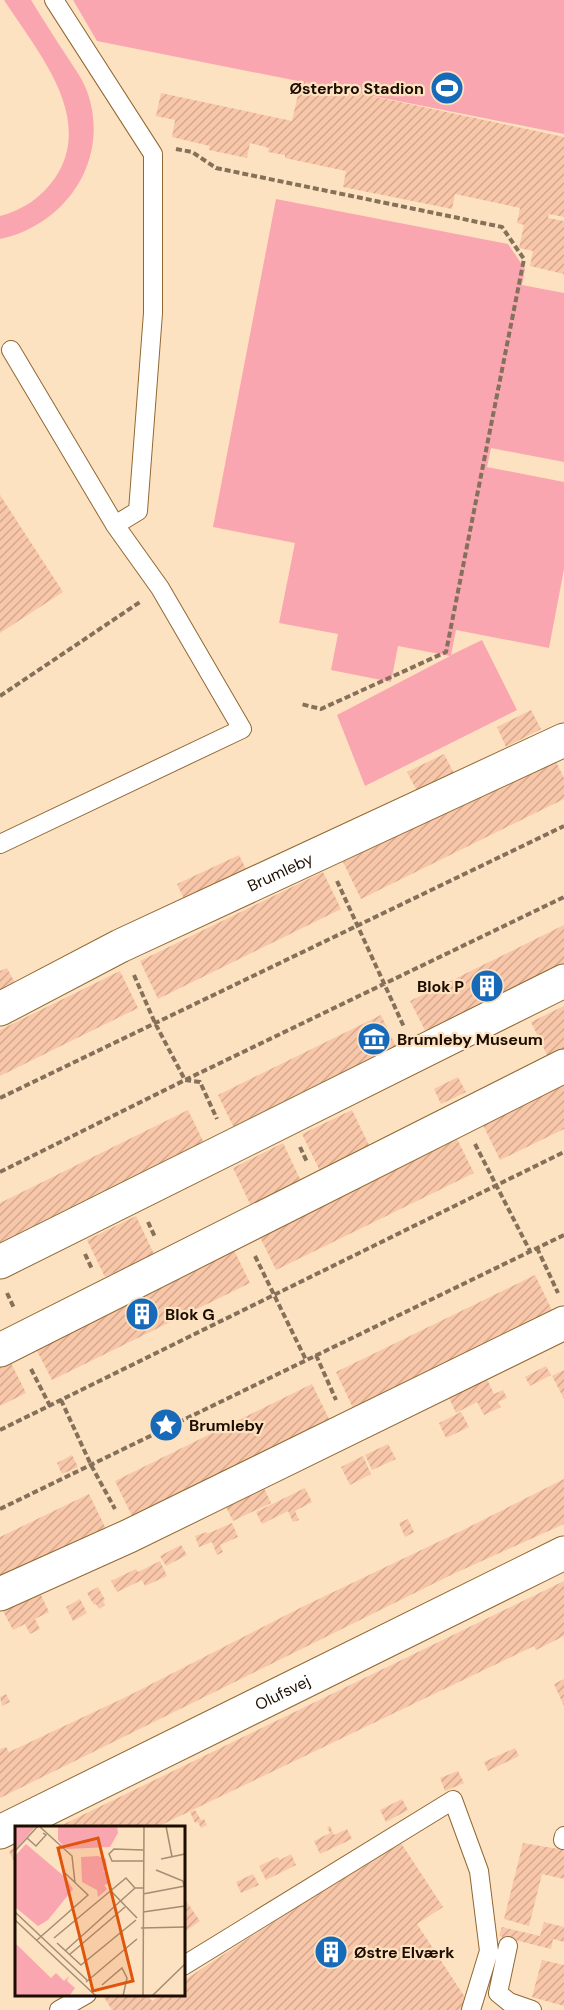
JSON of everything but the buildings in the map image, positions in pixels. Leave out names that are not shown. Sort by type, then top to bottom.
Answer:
[{"type":"street","name":"Brumleby","points":[[0,1009],[120,946],[564,741]]},
{"type":"street","points":[[0,1262],[564,981]]},
{"type":"street","points":[[9,1345],[564,1066]]},
{"type":"street","points":[[0,1594],[129,1536],[562,1310]]},
{"type":"street","name":"Olufsvej","points":[[0,1832],[564,1553]]},
{"type":"lane","points":[[54,0],[153,154],[153,313],[138,511],[115,525]]},
{"type":"lane","points":[[0,844],[242,729],[160,588],[115,525],[11,350]]},
{"type":"lane","points":[[184,1965],[453,1800],[479,1870],[489,1951],[471,2010]]},
{"type":"lane","points":[[508,1946],[498,1993],[509,2002],[532,2010]]},
{"type":"lane","points":[[59,2010],[85,1995]]},
{"type":"path","points":[[146,143],[192,152],[216,168],[502,227],[524,258],[446,652],[321,709],[301,704]]},
{"type":"path","points":[[0,696],[160,588]]},
{"type":"path","points":[[0,1098],[564,826]]},
{"type":"path","points":[[323,852],[416,1055]]},
{"type":"path","points":[[0,1172],[564,897]]},
{"type":"path","points":[[142,994],[185,1080]]},
{"type":"path","points":[[185,1080],[200,1082],[229,1148]]},
{"type":"path","points":[[461,1117],[530,1251]]},
{"type":"path","points":[[287,1119],[319,1189]]},
{"type":"path","points":[[0,1430],[564,1152]]},
{"type":"path","points":[[135,1194],[169,1265]]},
{"type":"path","points":[[72,1226],[105,1297]]},
{"type":"path","points":[[242,1228],[306,1360]]},
{"type":"path","points":[[0,1509],[564,1235]]},
{"type":"path","points":[[537,1248],[562,1310]]},
{"type":"path","points":[[9,1345],[50,1406]]},
{"type":"path","points":[[316,1355],[333,1393]]},
{"type":"path","points":[[61,1400],[91,1465],[129,1536]]},
{"type":"shaded area","points":[[4,0],[31,0],[82,80],[88,94],[93,119],[93,143],[87,165],[77,186],[63,204],[45,220],[24,231],[0,239],[0,216],[31,202],[55,178],[66,155],[69,131],[65,108],[57,85],[45,62]]},
{"type":"shaded area","name":"Østerbro Stadion","points":[[73,0],[564,0],[564,134],[97,41]]},
{"type":"shaded area","points":[[276,199],[508,244],[525,269],[522,285],[564,293],[564,462],[491,448],[487,467],[564,482],[564,569],[549,648],[456,630],[451,655],[482,640],[517,710],[365,786],[337,715],[450,656],[398,646],[391,682],[331,670],[338,634],[279,623],[295,543],[213,527]]},
{"type":"place","name":"Østerbro Stadion","points":[[447,88]]},
{"type":"place","name":"Blok P","points":[[487,986]]},
{"type":"place","name":"Brumleby Museum","points":[[374,1039]]},
{"type":"place","name":"Blok G","points":[[142,1314]]},
{"type":"place","name":"Brumleby","points":[[166,1425]]},
{"type":"place","name":"Østre Elværk","points":[[331,1952]]}]
